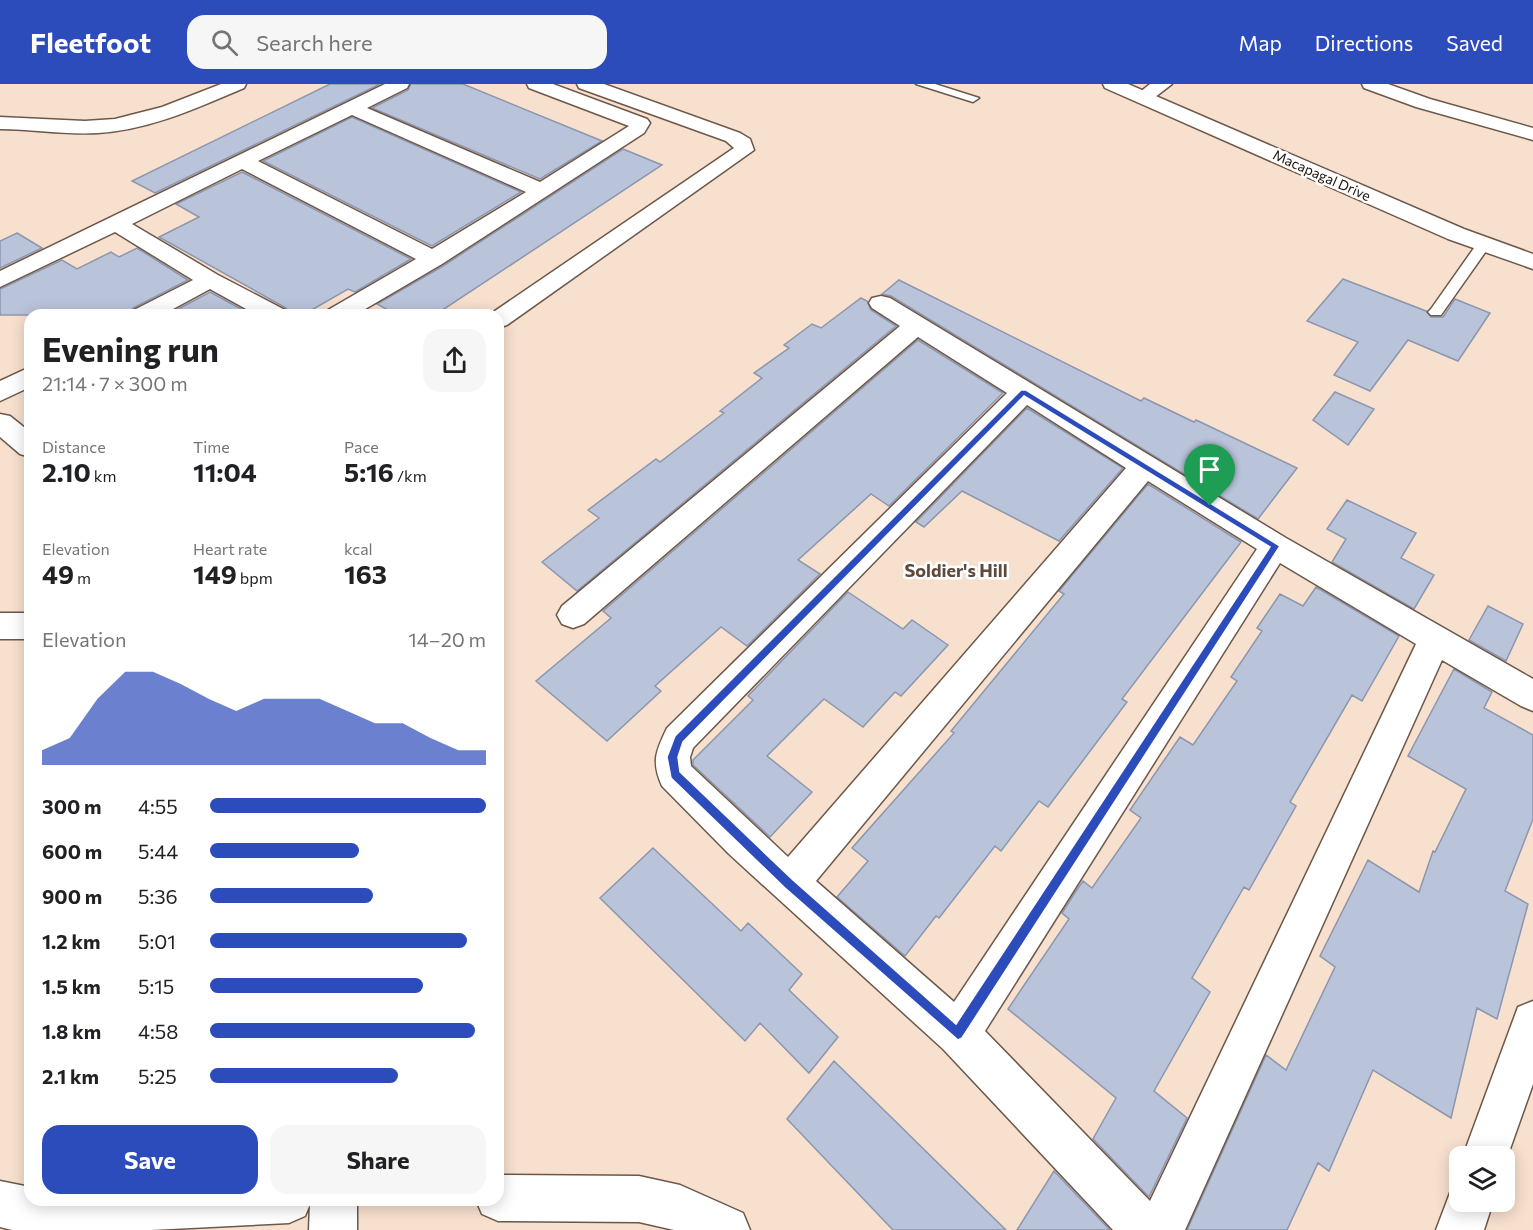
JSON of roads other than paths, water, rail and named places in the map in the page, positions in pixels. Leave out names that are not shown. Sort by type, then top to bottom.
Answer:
[{"type":"street","points":[[0,123],[96,127],[181,108],[237,84]]},
{"type":"street","points":[[0,280],[400,84]]},
{"type":"street","points":[[347,309],[434,259],[542,191],[637,129],[640,123],[536,84]]},
{"type":"street","points":[[504,316],[744,150],[743,143],[733,137],[586,84]]},
{"type":"street","name":"Macapagal Drive","points":[[1112,84],[1484,244],[1533,262]]},
{"type":"street","points":[[1143,97],[1163,84]]},
{"type":"street","points":[[1371,84],[1423,103],[1533,134]]},
{"type":"street","points":[[1414,84],[1533,118]]},
{"type":"street","points":[[349,107],[542,191]]},
{"type":"street","points":[[241,161],[434,259]]},
{"type":"street","points":[[115,223],[210,280],[265,309]]},
{"type":"street","points":[[154,309],[210,280]]},
{"type":"street","points":[[881,303],[1275,546],[1434,641],[1533,696]]},
{"type":"street","points":[[573,615],[916,325]]},
{"type":"street","points":[[0,392],[24,379]]},
{"type":"street","points":[[1024,392],[679,739],[672,757],[675,774],[789,884],[958,1034],[1145,1230]]},
{"type":"street","points":[[0,423],[24,442]]},
{"type":"street","points":[[789,884],[1144,466]]},
{"type":"street","points":[[958,1034],[1275,546]]},
{"type":"street","points":[[0,626],[24,626]]},
{"type":"street","points":[[1161,1230],[1434,641]]},
{"type":"street","points":[[1490,1146],[1533,1022]]},
{"type":"street","points":[[504,1198],[639,1199],[682,1219],[726,1230]]},
{"type":"street","points":[[24,1215],[182,1206]]},
{"type":"street","points":[[333,1230],[334,1206]]},
{"type":"street","points":[[1460,1230],[1466,1212]]},
{"type":"lane","points":[[922,84],[973,98]]},
{"type":"lane","points":[[1436,312],[1484,244]]},
{"type":"district","name":"Soldier's Hill","points":[[956,570]]}]
